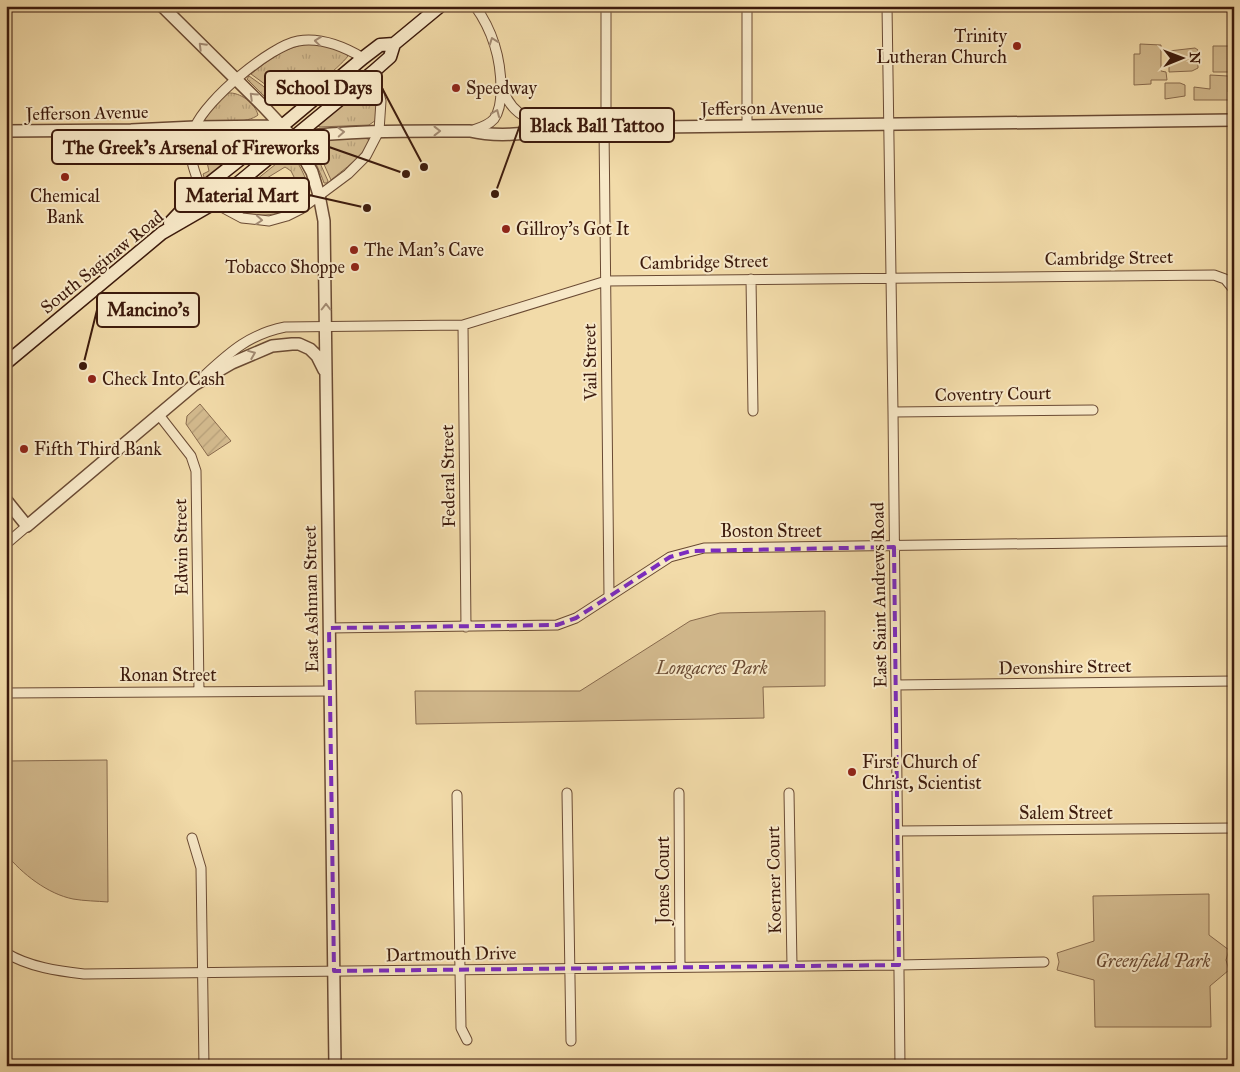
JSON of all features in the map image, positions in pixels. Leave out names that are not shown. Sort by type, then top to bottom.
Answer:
[{"type":"main road","points":[[162,233],[201,190],[282,126],[363,58],[380,45],[394,44],[440,6]]},
{"type":"main road","name":"South Saginaw Road","points":[[6,363],[162,233],[214,203],[390,57],[394,44]]},
{"type":"street","name":"East Ashman Street","points":[[162,6],[293,138],[312,172],[324,221],[335,1066]]},
{"type":"street","points":[[470,131],[488,124],[496,117],[500,102],[501,79],[494,41],[485,22],[474,6]]},
{"type":"street","points":[[746,6],[747,125]]},
{"type":"street","name":"East Saint Andrews Road","points":[[887,6],[900,1066]]},
{"type":"street","name":"Vail Street","points":[[606,7],[606,112],[604,127],[609,596]]},
{"type":"street","points":[[201,190],[192,162],[190,147],[196,127],[217,98],[264,57],[284,45],[314,40],[331,43],[363,58]]},
{"type":"street","points":[[214,203],[242,218],[269,221],[297,212],[348,174],[366,156],[379,131],[381,101],[373,72]]},
{"type":"street","points":[[501,79],[507,101],[517,113],[539,122],[575,128]]},
{"type":"street","name":"Jefferson Avenue","points":[[293,138],[337,132],[379,131],[470,131],[482,134],[604,127],[1234,120]]},
{"type":"street","name":"Jefferson Avenue","points":[[6,131],[282,126]]},
{"type":"street","name":"Jefferson Avenue","points":[[169,129],[171,133],[185,141],[190,147]]},
{"type":"street","name":"Cambridge Street","points":[[6,544],[194,385],[231,351],[260,334],[285,327],[463,324],[606,281],[1214,274],[1225,279],[1234,290]]},
{"type":"street","points":[[751,279],[753,411]]},
{"type":"street","name":"Federal Street","points":[[463,324],[466,627]]},
{"type":"street","name":"Cambridge Street","points":[[194,385],[246,356],[272,346],[292,344],[305,346],[312,351],[321,362],[326,374]]},
{"type":"street","name":"Coventry Court","points":[[893,412],[1093,410]]},
{"type":"street","name":"Edwin Street","points":[[159,415],[191,456],[196,471],[199,691]]},
{"type":"street","points":[[6,500],[28,526]]},
{"type":"street","name":"Boston Street","points":[[329,628],[557,625],[576,618],[670,558],[704,548],[894,547],[1234,541]]},
{"type":"street","name":"Devonshire Street","points":[[896,685],[1234,681]]},
{"type":"street","name":"Ronan Street","points":[[6,693],[330,691]]},
{"type":"street","points":[[567,793],[571,1041]]},
{"type":"street","name":"Jones Court","points":[[679,793],[680,967]]},
{"type":"street","name":"Koerner Court","points":[[789,793],[792,966]]},
{"type":"street","points":[[457,795],[461,1028],[467,1040]]},
{"type":"street","name":"Salem Street","points":[[898,831],[1234,828]]},
{"type":"street","points":[[192,838],[201,868],[204,1066]]},
{"type":"street","name":"Dartmouth Drive","points":[[6,953],[42,966],[84,974],[1044,962]]},
{"type":"highlighted area","points":[[894,547],[899,965],[334,971],[329,628],[557,625],[576,618],[670,557],[691,551]]},
{"type":"green space","points":[[308,44],[335,48],[348,56],[318,84],[291,102],[285,103],[251,74],[284,51]]},
{"type":"green space","points":[[1140,44],[1161,45],[1161,71],[1166,72],[1167,80],[1151,80],[1151,84],[1134,85],[1134,54],[1140,54]]},
{"type":"green space","points":[[1213,46],[1234,46],[1234,72],[1213,72]]},
{"type":"green space","points":[[1195,48],[1198,50],[1198,68],[1192,71],[1169,72],[1169,51]]},
{"type":"green space","points":[[1210,75],[1228,76],[1228,92],[1233,92],[1233,100],[1194,100],[1194,87],[1210,89]]},
{"type":"green space","points":[[249,76],[263,86],[281,105],[270,102],[247,79]]},
{"type":"green space","points":[[371,81],[377,98],[376,120],[369,125],[319,127],[318,123]]},
{"type":"green space","points":[[1165,83],[1185,85],[1185,96],[1165,99]]},
{"type":"green space","points":[[228,93],[242,96],[254,106],[258,115],[247,120],[232,122],[204,121],[213,107]]},
{"type":"green space","points":[[260,129],[261,134],[205,180],[203,174],[209,171],[205,146],[197,143],[202,133],[208,130]]},
{"type":"green space","points":[[365,138],[370,140],[363,152],[331,180],[315,144],[336,139]]},
{"type":"green space","points":[[312,145],[328,181],[327,183],[324,183],[311,153],[309,146]]},
{"type":"green space","points":[[293,155],[304,176],[309,198],[301,204],[296,202],[293,198],[294,190],[298,185],[291,171],[285,167],[267,178],[249,199],[258,210],[265,207],[275,208],[282,203],[288,202],[291,206],[290,210],[258,215],[243,212],[227,205],[227,203],[281,160]]},
{"type":"green space","points":[[200,404],[231,441],[208,456],[186,424],[187,416]]},
{"type":"green space","name":"Longacres Park","points":[[825,611],[825,686],[763,687],[764,718],[416,724],[415,691],[580,691],[690,621],[720,613]]},
{"type":"green space","points":[[107,760],[108,902],[77,900],[54,893],[45,888],[28,876],[6,854],[6,761]]},
{"type":"green space","name":"Greenfield Park","points":[[1209,894],[1209,935],[1229,950],[1226,960],[1229,970],[1210,986],[1211,1027],[1095,1027],[1094,980],[1057,970],[1059,962],[1057,953],[1094,941],[1093,896]]},
{"type":"place","name":"Trinity Lutheran Church","points":[[1017,46]]},
{"type":"place","name":"Speedway","points":[[456,88]]},
{"type":"place","name":"School Days","points":[[424,167]]},
{"type":"place","name":"The Greek's Arsenal of Fireworks","points":[[406,174]]},
{"type":"place","name":"Chemical Bank","points":[[65,177]]},
{"type":"place","name":"Black Ball Tattoo","points":[[495,194]]},
{"type":"place","name":"Material Mart","points":[[367,208]]},
{"type":"place","name":"Gillroy's Got It","points":[[506,229]]},
{"type":"place","name":"The Man's Cave","points":[[354,250]]},
{"type":"place","name":"Tobacco Shoppe","points":[[355,267]]},
{"type":"place","name":"Mancino's","points":[[83,366]]},
{"type":"place","name":"Check Into Cash","points":[[92,379]]},
{"type":"place","name":"Fifth Third Bank","points":[[24,449]]},
{"type":"place","name":"First Church of Christ, Scientist","points":[[852,772]]}]
